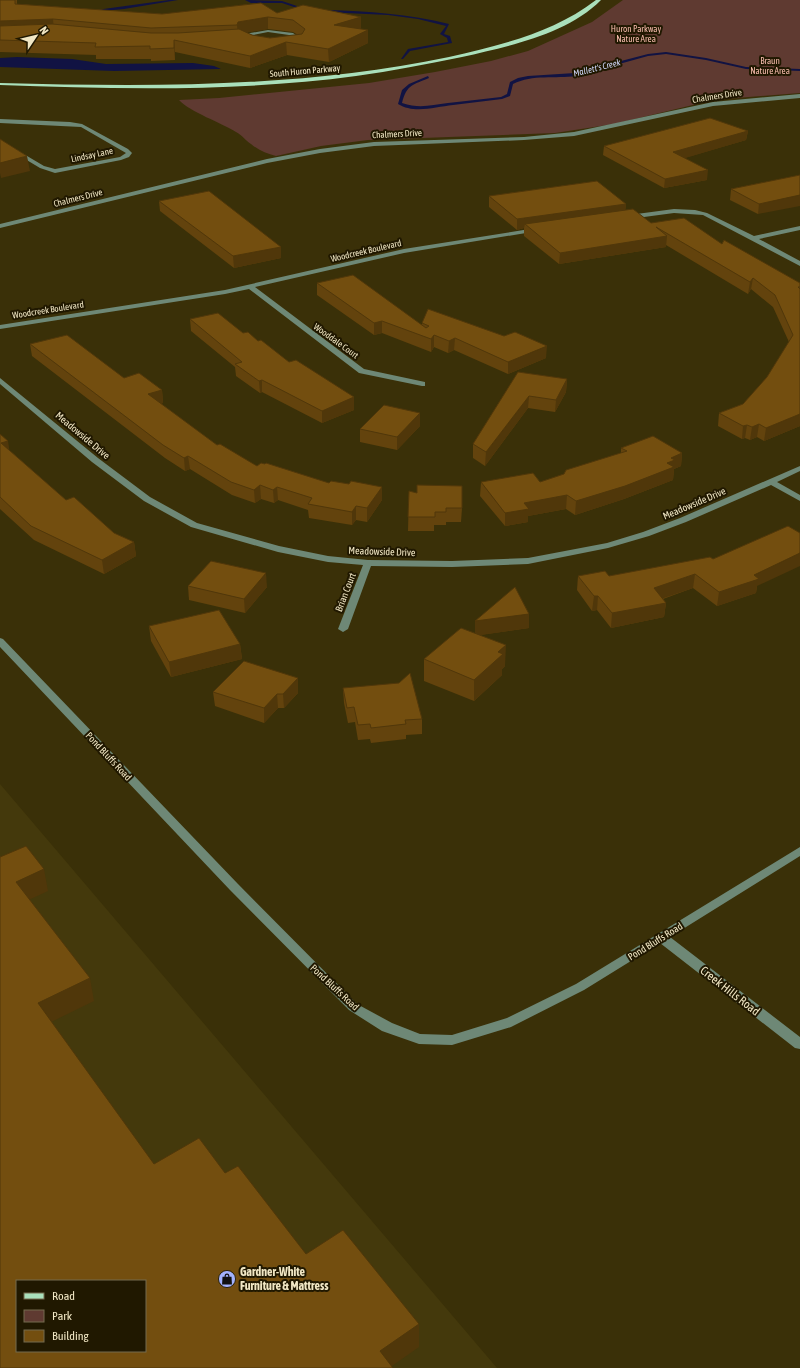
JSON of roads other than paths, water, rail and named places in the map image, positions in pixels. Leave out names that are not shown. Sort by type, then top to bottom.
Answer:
[{"type":"main road","name":"South Huron Parkway","points":[[0,84],[183,87],[282,82],[357,74],[430,63],[529,37],[564,22],[599,0]]},
{"type":"street","points":[[268,31],[291,34],[298,37],[302,41],[300,44],[280,47],[256,45],[238,39],[246,33],[268,31]]},
{"type":"street","name":"Chalmers Drive","points":[[0,226],[267,161],[316,152],[374,144],[534,138],[574,134],[614,127],[712,104],[800,96]]},
{"type":"street","name":"Lindsay Lane","points":[[0,121],[70,124],[82,126],[129,153],[127,156],[121,158],[55,171],[42,167],[0,142]]},
{"type":"street","points":[[618,219],[674,211],[695,212],[712,217],[800,264]]},
{"type":"street","points":[[753,238],[800,228]]},
{"type":"street","name":"Woodcreek Boulevard","points":[[0,327],[251,287],[404,251],[460,241],[547,229]]},
{"type":"street","name":"Wooddale Court","points":[[251,287],[362,371],[422,384]]},
{"type":"street","name":"Meadowside Drive","points":[[0,380],[95,460],[147,499],[194,525],[278,549],[328,559],[368,563],[452,564],[528,561],[577,552],[646,534],[683,520],[800,468]]},
{"type":"street","points":[[771,482],[800,498]]},
{"type":"street","name":"Brian Court","points":[[343,629],[368,563]]},
{"type":"street","name":"Pond Bluffs Road","points":[[0,640],[234,887],[354,1007],[387,1027],[419,1039],[452,1040],[511,1022],[580,987],[800,851]]},
{"type":"street","name":"Creek Hills Road","points":[[661,937],[800,1044]]},
{"type":"waterway","name":"Mallett's Creek","points":[[91,11],[124,8],[176,0]]},
{"type":"waterway","name":"Mallett's Creek","points":[[247,0],[251,2],[282,2],[307,10]]},
{"type":"waterway","name":"Mallett's Creek","points":[[326,11],[388,14],[418,18],[448,25],[442,34],[449,37],[450,43],[409,50],[402,58]]},
{"type":"waterway","name":"Mallett's Creek","points":[[428,77],[410,85],[403,91],[400,104],[409,107],[431,108],[442,105],[502,98],[509,95],[511,83],[520,79],[538,76],[566,76],[648,55],[666,53],[706,59],[746,68],[800,70]]},
{"type":"place","name":"Gardner-White Furniture & Mattress","points":[[227,1279]]},
{"type":"park label","name":"Huron Parkway Nature Area","points":[[636,34]]},
{"type":"park label","name":"Braun Nature Area","points":[[770,66]]}]
